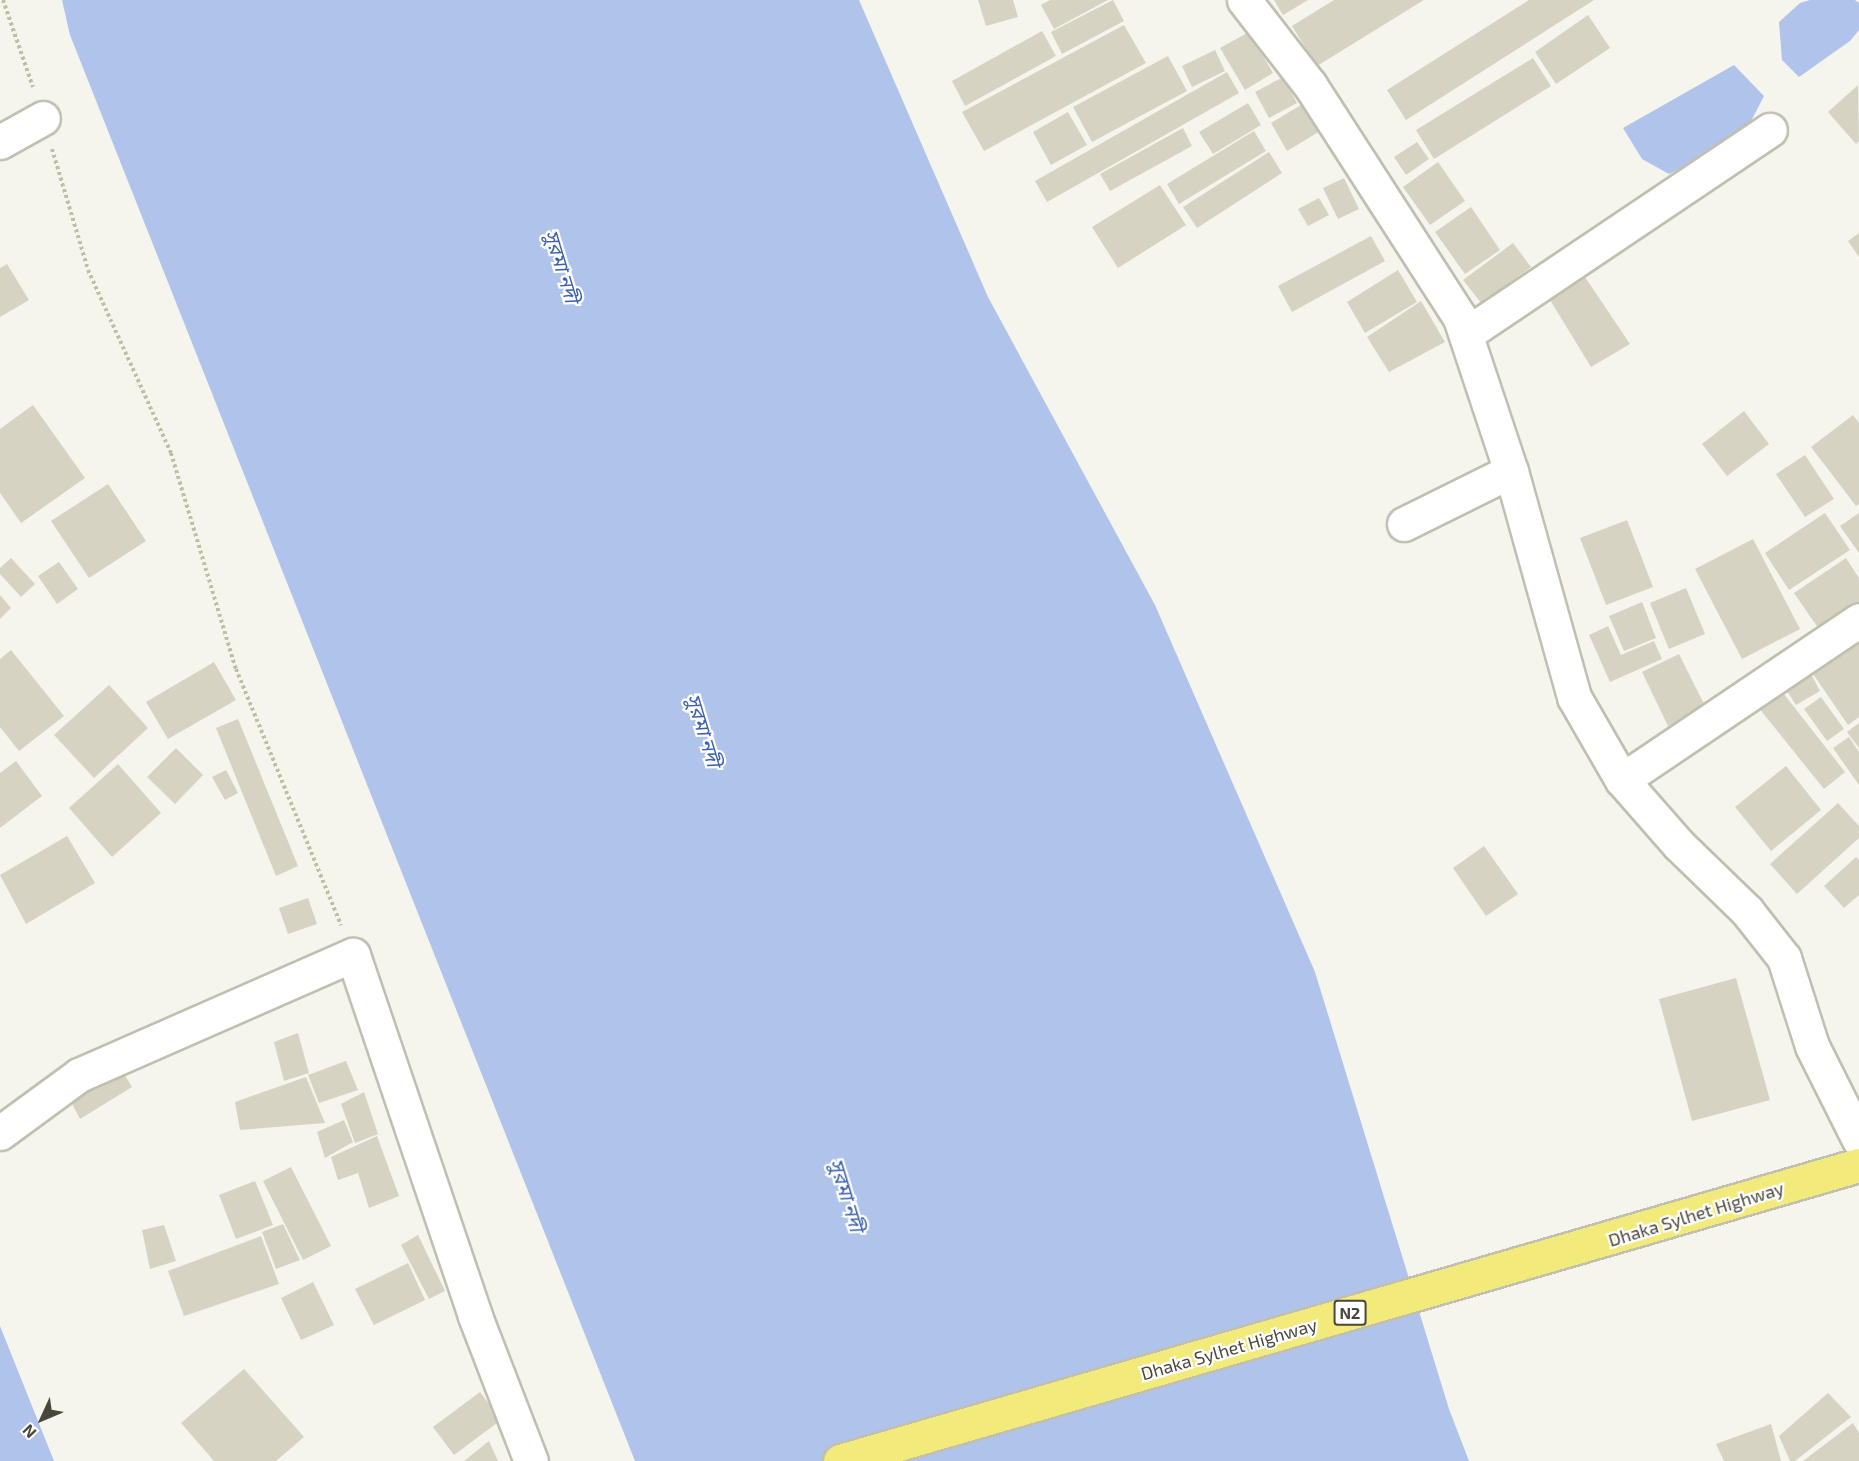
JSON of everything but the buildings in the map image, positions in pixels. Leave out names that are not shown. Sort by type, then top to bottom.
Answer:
[{"type":"highway","name":"Dhaka Sylhet Highway","points":[[840,1461],[1859,1165]]},
{"type":"street","points":[[1244,0],[1310,85],[1460,318],[1511,471],[1574,697],[1622,780],[1679,845],[1747,911],[1784,958],[1812,1046],[1859,1140]]},
{"type":"street","points":[[0,142],[43,118]]},
{"type":"street","points":[[1466,334],[1770,130]]},
{"type":"street","points":[[1404,524],[1511,471]]},
{"type":"street","points":[[1622,780],[1859,620]]},
{"type":"street","points":[[0,1133],[79,1075],[352,955],[475,1316],[531,1461]]},
{"type":"path","points":[[3,0],[43,118],[88,270],[171,453],[236,669],[352,955]]},
{"type":"water","name":"সুরমা নদী","points":[[62,0],[859,0],[988,297],[1155,605],[1315,972],[1449,1409],[1469,1461],[635,1461],[70,35]]},
{"type":"water","points":[[1810,0],[1855,0],[1859,3],[1859,30],[1850,41],[1799,77],[1782,60],[1779,22],[1800,3]]},
{"type":"water","points":[[1734,65],[1764,96],[1748,127],[1709,155],[1669,174],[1642,159],[1623,128]]},
{"type":"water","points":[[0,1326],[54,1461],[0,1461]]}]
